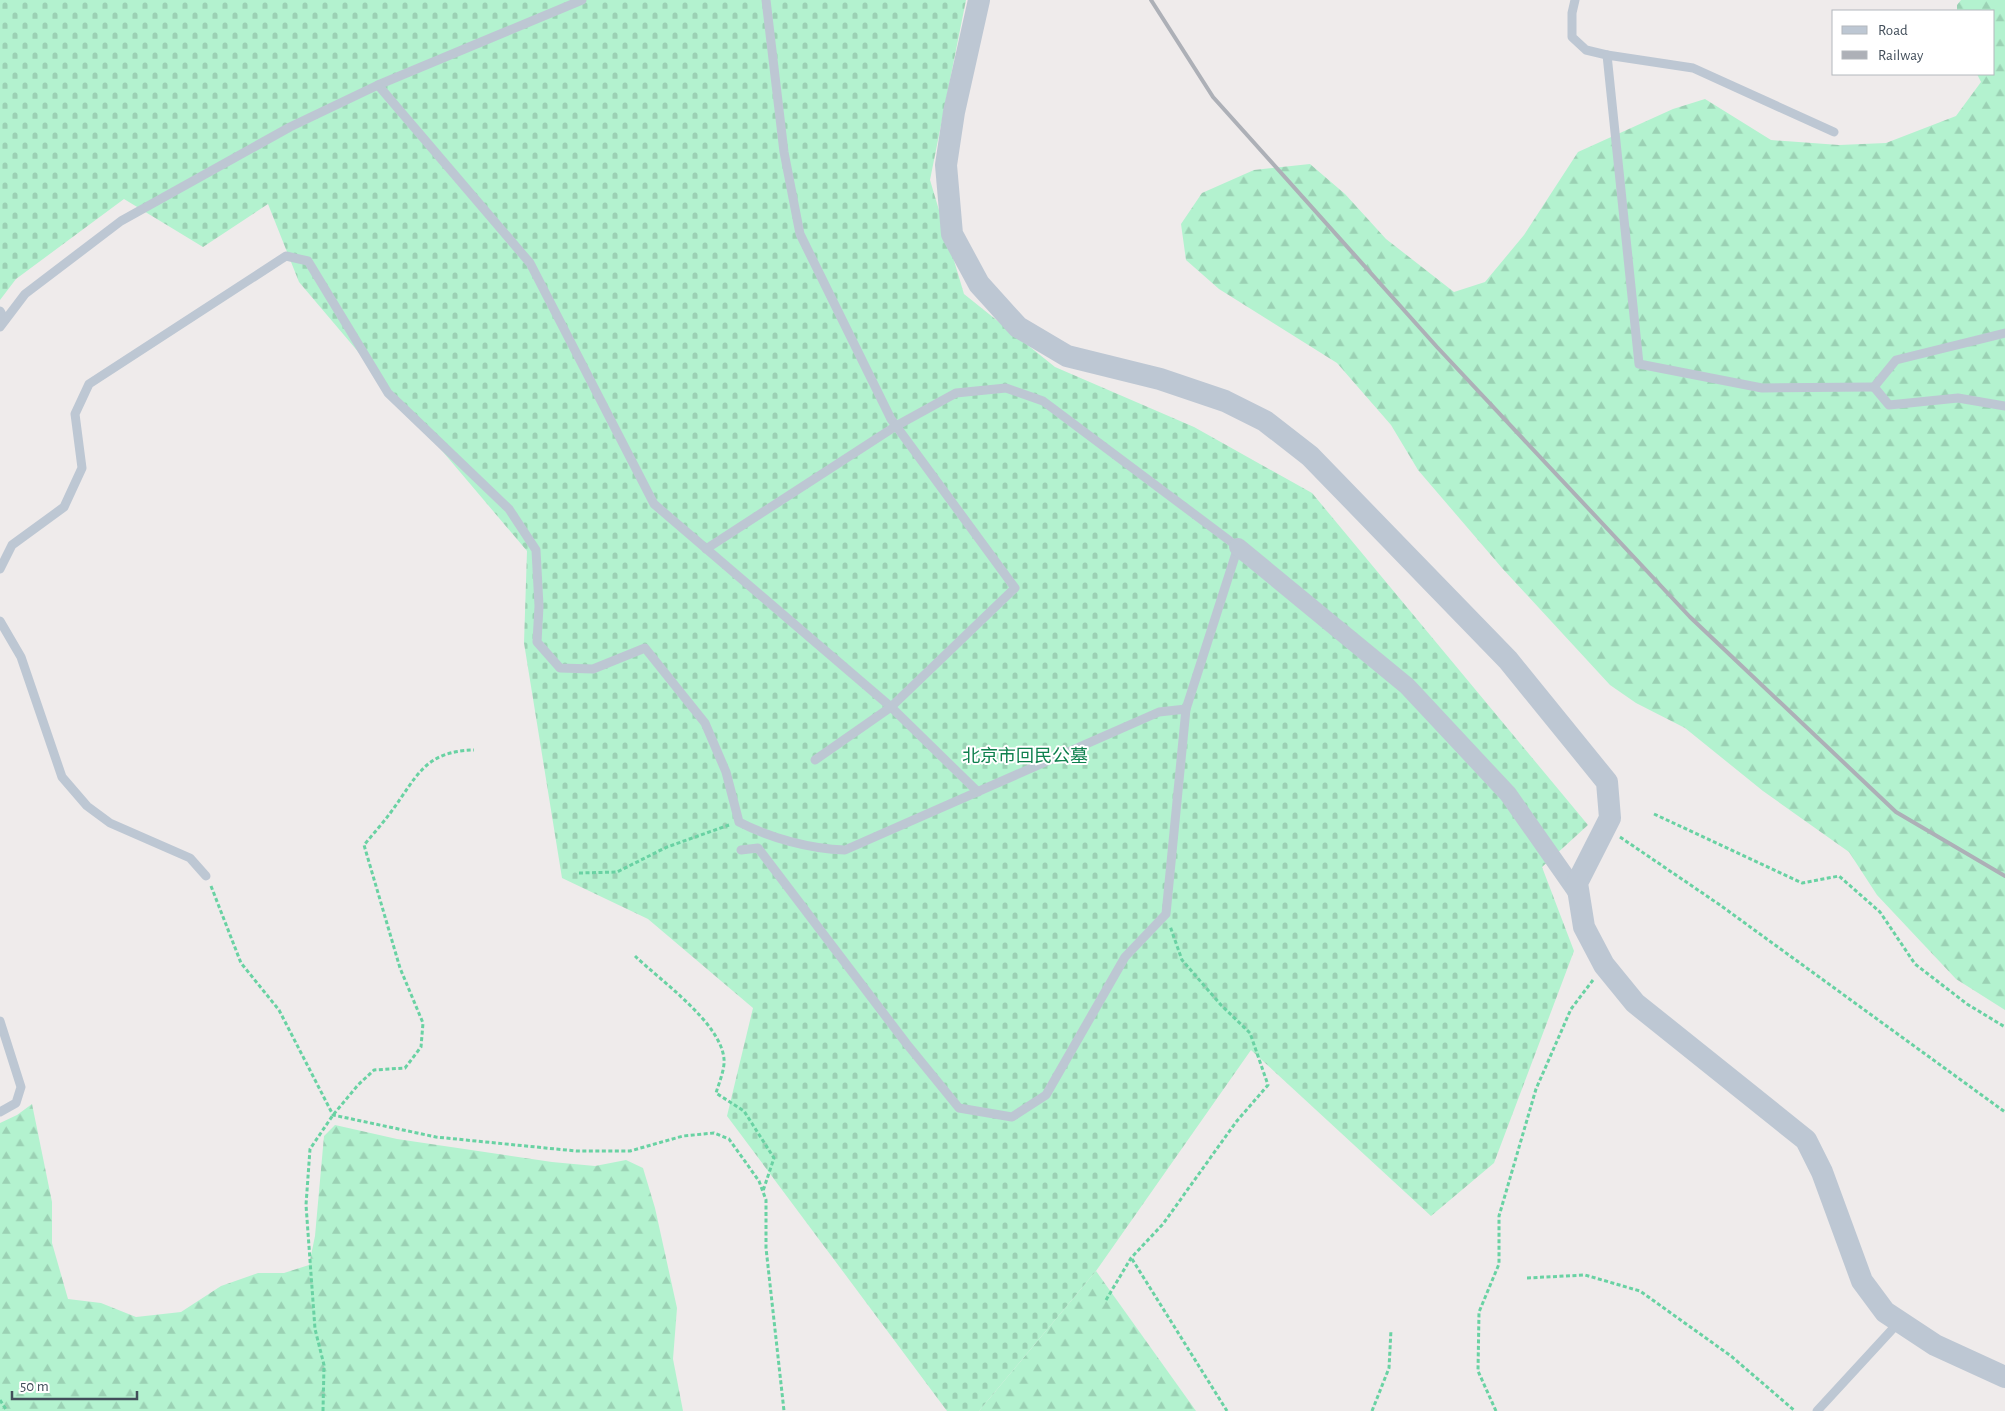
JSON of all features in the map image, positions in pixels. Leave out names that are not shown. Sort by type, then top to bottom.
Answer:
[{"type":"street","points":[[979,0],[954,112],[946,165],[952,234],[979,284],[1018,327],[1067,356],[1160,379],[1225,401],[1265,421],[1310,456],[1508,660],[1607,782],[1610,818],[1576,884],[1584,927],[1604,965],[1635,1003],[1806,1140],[1822,1172],[1862,1281],[1884,1312],[1935,1345],[2005,1377]]},
{"type":"street","points":[[1238,548],[1407,686],[1508,794],[1578,894]]},
{"type":"lane","points":[[2,323],[25,294],[121,221],[290,127],[378,86],[582,0]]},
{"type":"lane","points":[[766,0],[784,152],[800,234],[896,426],[1015,588],[890,707],[815,760]]},
{"type":"lane","points":[[1575,0],[1572,13],[1572,37],[1586,50],[1693,68],[1834,132]]},
{"type":"lane","points":[[1607,55],[1639,364],[1762,388],[1874,387]]},
{"type":"lane","points":[[378,86],[530,263],[654,504],[890,707],[978,792]]},
{"type":"lane","points":[[0,569],[12,545],[64,508],[82,468],[75,414],[81,396],[89,384],[286,256],[308,261],[388,393],[509,510],[536,550],[540,606],[537,642],[560,668],[593,669],[645,648],[705,723],[726,772],[739,822],[754,830],[823,849],[845,850],[1159,712],[1186,709]]},
{"type":"lane","points":[[0,312],[2,323]]},
{"type":"lane","points":[[1874,387],[1896,360],[2005,333]]},
{"type":"lane","points":[[1874,387],[1889,405],[1958,398],[2005,406]]},
{"type":"lane","points":[[706,549],[896,426],[956,393],[1006,388],[1044,401],[1238,548],[1186,709],[1166,914],[1125,958],[1046,1095],[1012,1117],[959,1108],[906,1043],[758,848],[741,850]]},
{"type":"lane","points":[[0,621],[22,657],[62,777],[87,806],[110,823],[190,858],[206,876]]},
{"type":"lane","points":[[0,1021],[21,1087],[16,1102],[0,1112]]},
{"type":"lane","points":[[1817,1411],[1899,1321]]},
{"type":"path","points":[[323,1411],[324,1365],[315,1330],[306,1205],[310,1149],[333,1115],[358,1085],[374,1070],[405,1068],[421,1047],[423,1023],[400,968],[364,845],[391,812],[418,772],[434,758],[474,750]]},
{"type":"path","points":[[1654,814],[1802,883],[1839,876],[1880,912],[1916,964],[1967,1004],[2005,1027]]},
{"type":"path","points":[[579,873],[617,872],[667,847],[739,822]]},
{"type":"path","points":[[1605,827],[1720,905],[2005,1112]]},
{"type":"path","points":[[206,876],[241,963],[279,1010],[333,1115]]},
{"type":"path","points":[[1106,1300],[1131,1258],[1163,1224],[1236,1122],[1268,1085],[1250,1033],[1221,1005],[1182,960],[1166,914]]},
{"type":"path","points":[[635,956],[702,1019],[718,1040],[725,1060],[716,1093],[744,1112],[774,1158],[763,1192]]},
{"type":"path","points":[[1496,1411],[1478,1371],[1479,1312],[1500,1264],[1499,1216],[1536,1089],[1571,1009],[1604,965]]},
{"type":"path","points":[[333,1115],[436,1137],[576,1151],[630,1151],[683,1136],[714,1133],[729,1139],[759,1181],[766,1200],[766,1248],[784,1411]]},
{"type":"path","points":[[1131,1258],[1227,1411]]},
{"type":"path","points":[[1527,1278],[1585,1275],[1640,1291],[1731,1356],[1795,1411]]},
{"type":"path","points":[[1372,1411],[1389,1368],[1391,1330]]},
{"type":"path","points":[[0,1400],[7,1411]]},
{"type":"green space","name":"北京市回民公墓","points":[[0,0],[966,0],[930,180],[964,294],[1055,367],[1194,427],[1312,493],[1588,825],[1542,867],[1574,951],[1494,1163],[1431,1216],[1251,1050],[1096,1271],[979,1411],[947,1411],[727,1116],[753,1008],[648,919],[562,878],[524,643],[527,551],[299,282],[268,204],[203,247],[124,199],[16,279],[0,300]]},
{"type":"green space","points":[[1961,0],[2005,0],[2005,1010],[1956,979],[1877,895],[1849,852],[1763,791],[1685,728],[1636,703],[1610,685],[1502,568],[1418,470],[1391,425],[1337,363],[1219,289],[1186,260],[1181,224],[1202,193],[1254,170],[1310,164],[1345,194],[1386,239],[1454,292],[1485,282],[1524,235],[1578,152],[1673,109],[1705,99],[1771,140],[1839,145],[1886,143],[1956,116],[1981,82],[1978,75],[1995,75],[1995,10],[1957,10],[1957,5]]},
{"type":"green space","points":[[32,1104],[52,1202],[52,1243],[68,1299],[101,1303],[136,1317],[181,1312],[221,1286],[258,1273],[284,1273],[309,1265],[315,1236],[324,1136],[335,1125],[397,1139],[552,1162],[595,1166],[626,1160],[643,1168],[655,1208],[677,1308],[673,1359],[683,1411],[0,1411],[0,1123],[17,1115]]},
{"type":"green space","points":[[1096,1271],[1196,1411],[979,1411]]},
{"type":"railway","points":[[1151,0],[1213,97],[1437,347],[1690,617],[1896,812],[2005,876]]}]
